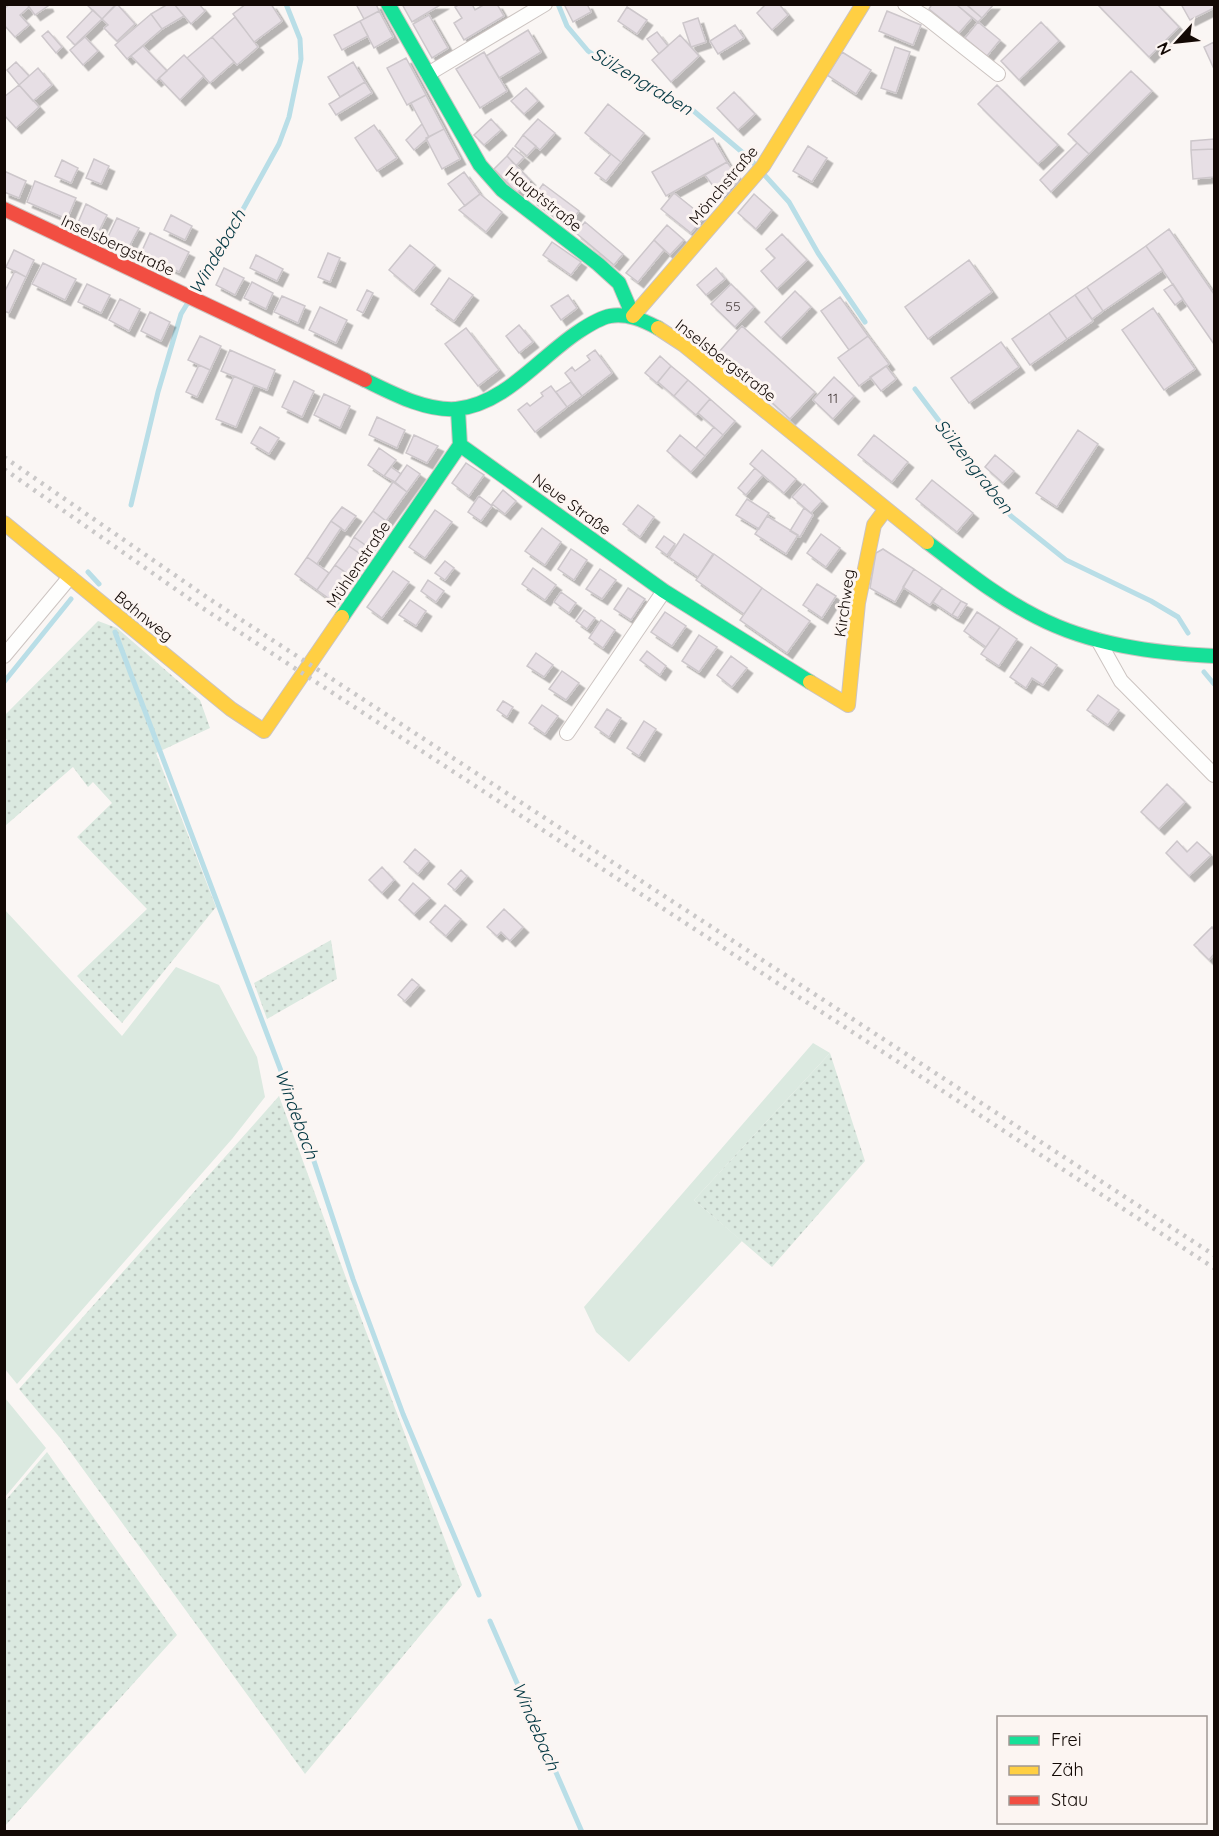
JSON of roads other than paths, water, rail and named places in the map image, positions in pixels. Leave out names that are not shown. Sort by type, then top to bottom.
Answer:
[{"type":"street","name":"Hauptstraße","points":[[388,4],[480,165],[502,190],[598,264],[619,283],[633,316]]},
{"type":"street","points":[[428,74],[545,4]]},
{"type":"street","name":"Mönchstraße","points":[[633,316],[760,169],[863,4]]},
{"type":"street","points":[[905,4],[927,18],[998,74]]},
{"type":"street","name":"Inselsbergstraße","points":[[4,209],[395,394],[429,406],[458,410],[479,405],[497,395],[569,339],[599,320],[620,315],[633,316],[684,345],[885,510],[1013,603],[1053,624],[1098,640],[1142,649],[1215,656]]},
{"type":"street","points":[[458,410],[460,445]]},
{"type":"street","name":"Neue Straße","points":[[460,445],[664,591],[848,705]]},
{"type":"street","name":"Mühlenstraße","points":[[264,731],[460,445]]},
{"type":"street","name":"Kirchweg","points":[[848,705],[858,603],[874,525],[885,510]]},
{"type":"street","name":"Bahnweg","points":[[4,523],[231,709],[264,731]]},
{"type":"street","points":[[4,656],[70,577]]},
{"type":"street","points":[[567,733],[664,591]]},
{"type":"street","points":[[1098,640],[1121,681],[1215,775]]},
{"type":"waterway","name":"Windebach","points":[[131,505],[158,392],[181,314],[225,242],[279,144],[289,117],[301,59],[300,39],[286,4]]},
{"type":"waterway","name":"Sülzengraben","points":[[558,4],[567,26],[588,51],[616,70],[689,107],[749,158],[789,202],[818,253],[865,322]]},
{"type":"waterway","name":"Sülzengraben","points":[[915,389],[1011,516],[1066,560],[1151,601],[1178,617],[1188,633]]},
{"type":"waterway","name":"Windebach","points":[[88,572],[99,584]]},
{"type":"waterway","points":[[4,682],[71,599]]},
{"type":"waterway","name":"Windebach","points":[[115,632],[306,1137],[353,1279],[403,1414],[479,1595]]},
{"type":"waterway","name":"Sülzengraben","points":[[1204,672],[1214,684]]},
{"type":"waterway","name":"Windebach","points":[[490,1621],[582,1832]]},
{"type":"railway","points":[[4,457],[208,598],[1214,1255]]},
{"type":"railway","points":[[4,469],[201,607],[1214,1268]]}]
